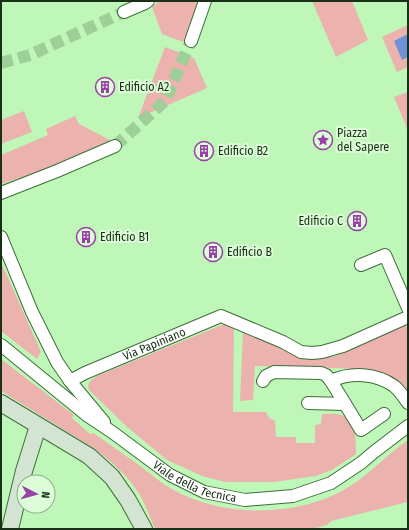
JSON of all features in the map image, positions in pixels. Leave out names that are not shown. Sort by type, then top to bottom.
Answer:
[{"type":"street","points":[[124,12],[148,1]]},
{"type":"street","points":[[191,41],[205,1]]},
{"type":"street","points":[[1,193],[115,146]]},
{"type":"street","points":[[1,237],[32,312],[57,362],[68,379],[112,432]]},
{"type":"street","points":[[361,265],[385,255],[408,308]]},
{"type":"street","name":"Via Papiniano","points":[[68,379],[221,316],[283,342],[302,352],[312,353],[322,352],[343,346],[408,317]]},
{"type":"street","name":"Viale della Tecnica","points":[[1,345],[88,416],[170,475],[204,492],[245,500],[293,496],[332,482],[361,463],[408,426]]},
{"type":"street","points":[[27,366],[52,380],[59,382],[68,379]]},
{"type":"street","points":[[263,381],[266,376],[274,372],[321,373],[326,375],[331,381],[361,430],[384,414]]},
{"type":"street","points":[[331,381],[348,376],[375,376],[395,387],[408,403]]},
{"type":"street","points":[[1,403],[89,456],[112,477],[128,500],[144,529]]},
{"type":"street","points":[[308,403],[345,404]]},
{"type":"street","points":[[10,529],[24,471],[38,426]]},
{"type":"shaded area","points":[[160,1],[199,1],[192,24],[183,42],[162,34],[152,7]]},
{"type":"shaded area","points":[[312,1],[352,1],[368,40],[336,57]]},
{"type":"shaded area","points":[[408,25],[408,67],[397,72],[382,37]]},
{"type":"shaded area","points":[[165,47],[194,58],[207,88],[138,118]]},
{"type":"shaded area","points":[[408,92],[408,131],[394,97]]},
{"type":"shaded area","points":[[24,111],[32,132],[1,144],[1,120]]},
{"type":"shaded area","points":[[75,116],[79,124],[112,142],[59,165],[1,184],[1,155],[48,135],[46,129]]},
{"type":"shaded area","points":[[1,262],[41,352],[37,359],[1,331]]},
{"type":"shaded area","points":[[408,324],[408,396],[392,378],[382,372],[338,368],[255,366],[253,400],[240,401],[243,330],[286,351],[306,357],[333,357]]},
{"type":"shaded area","points":[[222,325],[230,325],[234,329],[233,412],[266,412],[269,418],[275,421],[276,437],[296,437],[296,443],[315,443],[315,425],[321,424],[322,414],[341,415],[346,417],[353,426],[356,454],[332,470],[316,476],[274,482],[225,482],[202,476],[167,460],[127,427],[89,390],[89,383],[98,376]]},
{"type":"shaded area","points":[[1,359],[74,415],[72,418],[90,434],[93,433],[99,437],[167,486],[186,496],[207,504],[253,510],[276,510],[320,500],[340,492],[358,481],[408,440],[408,502],[331,521],[327,525],[312,529],[155,529],[140,495],[131,482],[114,465],[95,449],[1,391]]},
{"type":"water","points":[[408,34],[408,57],[402,60],[394,41]]},
{"type":"tunnel","points":[[1,63],[30,55],[124,12]]},
{"type":"tunnel","points":[[115,146],[165,101],[191,41]]},
{"type":"place","name":"Edificio A2","points":[[105,87]]},
{"type":"place","name":"Piazza del Sapere","points":[[323,140]]},
{"type":"place","name":"Edificio B2","points":[[204,151]]},
{"type":"place","name":"Edificio C","points":[[357,221]]},
{"type":"place","name":"Edificio B1","points":[[86,237]]},
{"type":"place","name":"Edificio B","points":[[213,252]]}]
